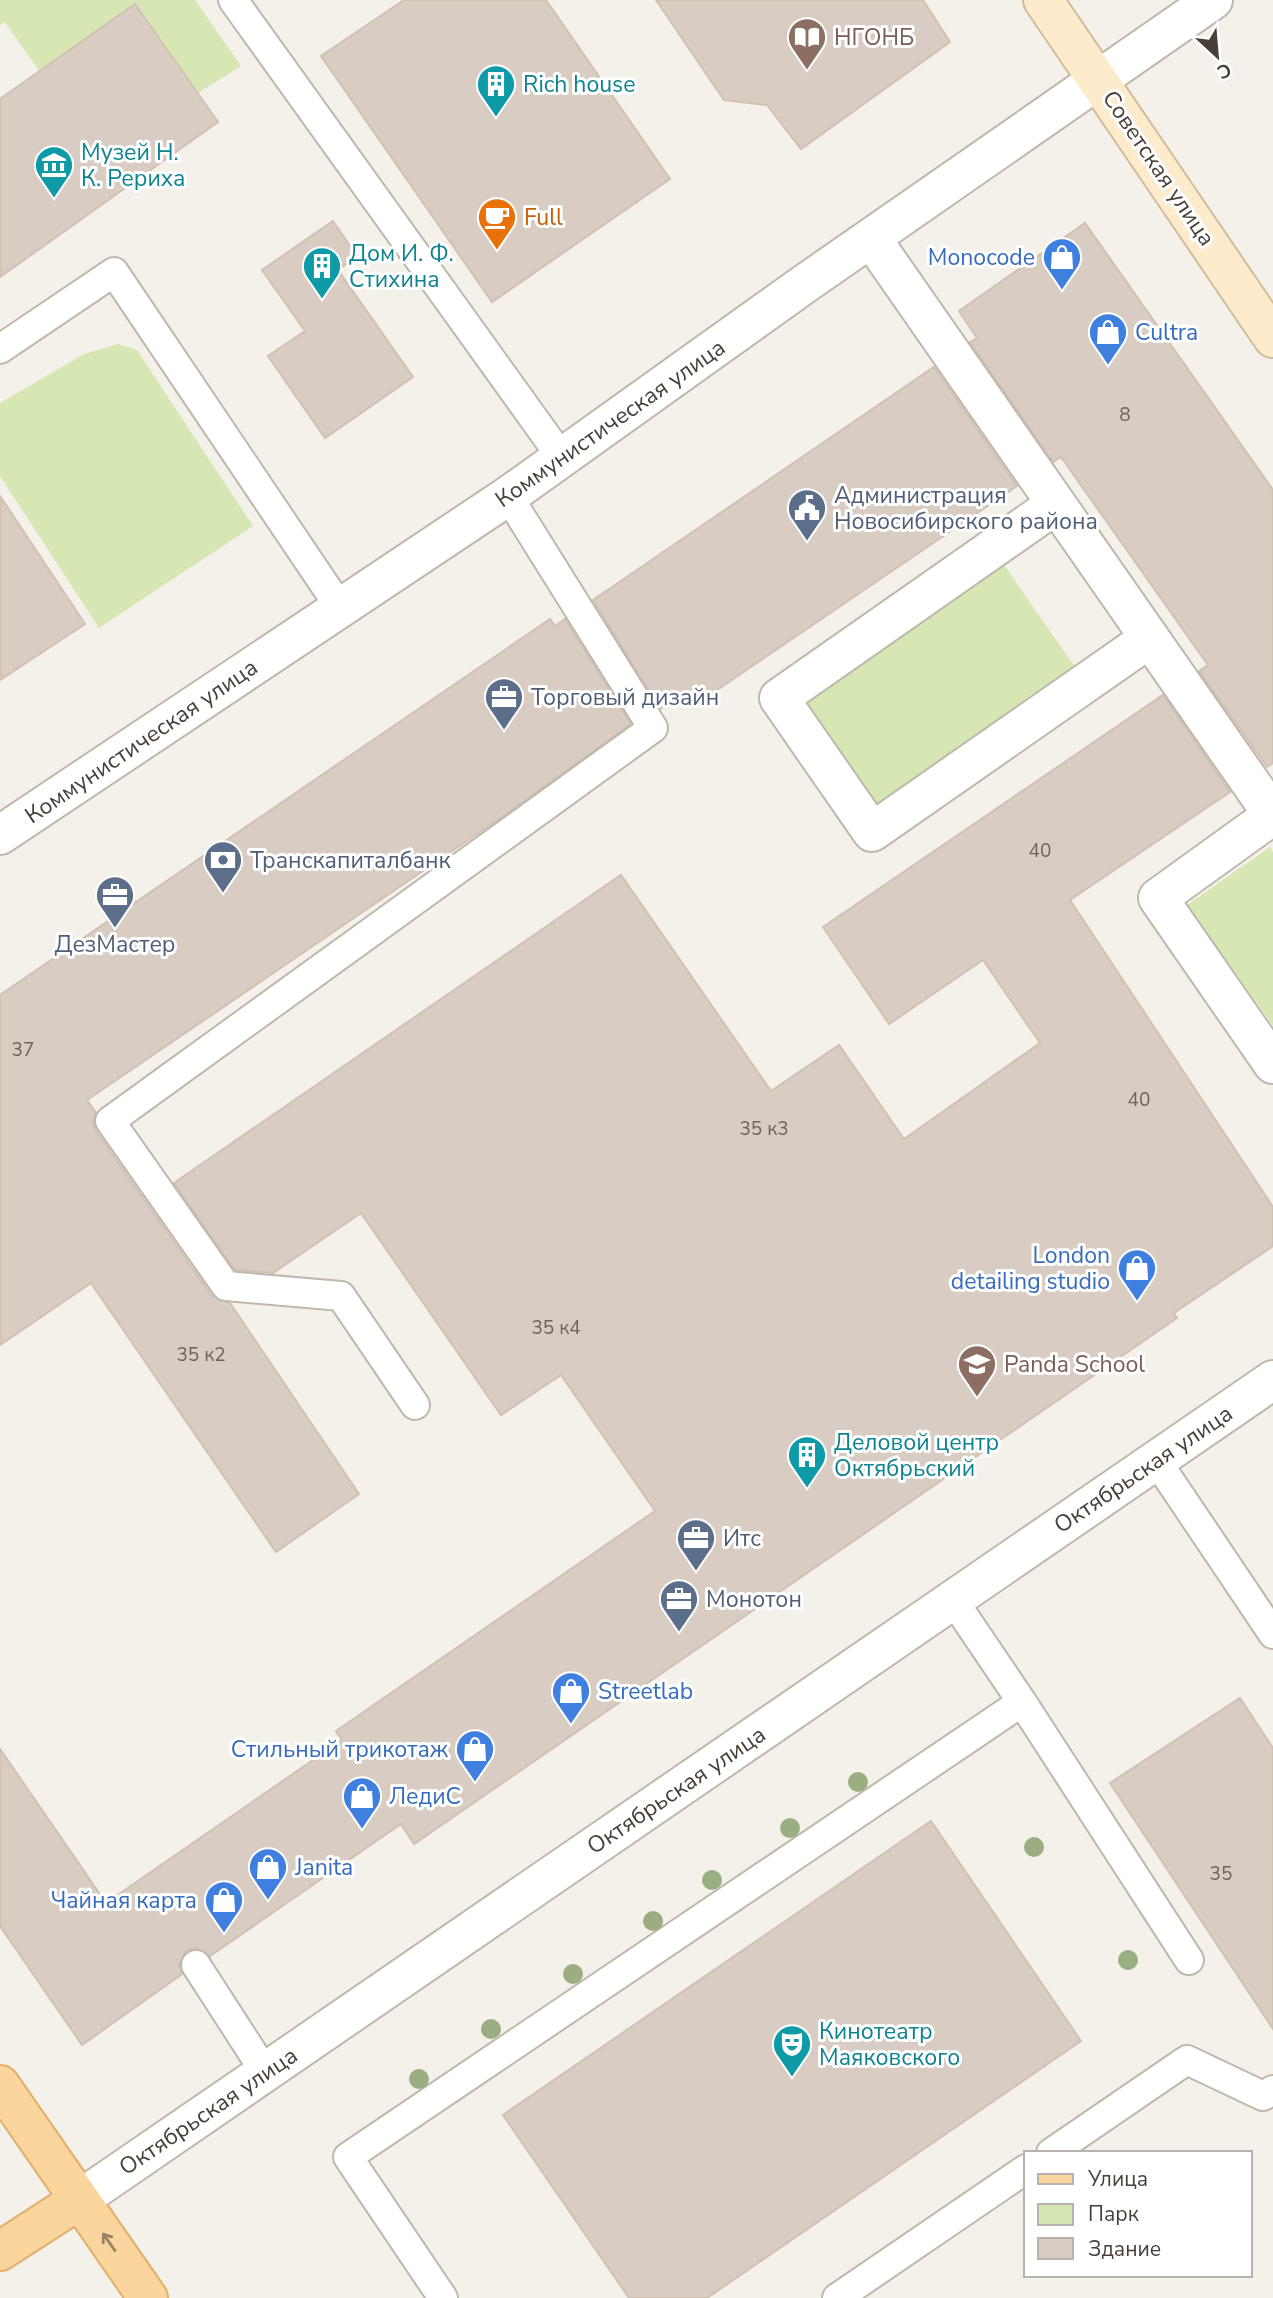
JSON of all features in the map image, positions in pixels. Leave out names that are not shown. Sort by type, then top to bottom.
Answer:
[{"type":"main road","points":[[0,2085],[148,2298]]},
{"type":"main road","points":[[0,2251],[79,2200]]},
{"type":"street","name":"Советская улица","points":[[1043,0],[1099,78],[1273,338]]},
{"type":"street","name":"Коммунистическая улица","points":[[0,835],[508,496],[1213,0]]},
{"type":"street","points":[[872,238],[1055,505],[1273,815],[1158,898],[1273,1064]]},
{"type":"street","points":[[1055,505],[779,698],[872,832],[1150,638]]},
{"type":"street","name":"Октябрьская улица","points":[[79,2200],[1273,1380]]},
{"type":"lane","points":[[243,3],[562,458]]},
{"type":"lane","points":[[0,349],[114,272],[341,609]]},
{"type":"lane","points":[[415,1405],[341,1296],[226,1286],[110,1122],[653,728],[508,496]]},
{"type":"lane","points":[[1156,1460],[1273,1634]]},
{"type":"lane","points":[[953,1600],[1023,1702],[1189,1960]]},
{"type":"lane","points":[[443,2298],[348,2157],[1023,1702]]},
{"type":"lane","points":[[196,1965],[265,2072]]},
{"type":"lane","points":[[1054,2151],[1186,2060],[1263,2096],[1273,2090]]},
{"type":"lane","points":[[837,2298],[1024,2170]]},
{"type":"green space","points":[[0,0],[195,0],[241,66],[198,93],[135,5],[39,71],[5,22],[0,25]]},
{"type":"green space","points":[[118,344],[137,350],[253,526],[99,628],[0,476],[0,403],[84,354]]},
{"type":"green space","points":[[993,549],[1086,683],[872,832],[779,698]]},
{"type":"green space","points":[[1270,847],[1273,852],[1273,1026],[1187,905]]},
{"type":"building","name":"Rich house","points":[[404,0],[546,0],[670,179],[492,302],[321,56]]},
{"type":"building","name":"НГОНБ","points":[[656,0],[923,0],[950,42],[801,149],[767,105],[724,100]]},
{"type":"building","name":"Музей Н. К. Рериха","points":[[135,4],[218,122],[0,277],[0,99]]},
{"type":"building","name":"Дом И. Ф. Стихина","points":[[333,221],[357,256],[338,270],[413,377],[325,438],[268,356],[305,331],[262,270]]},
{"type":"building","points":[[1085,223],[1273,490],[1273,763],[1267,767],[1199,671],[1208,665],[1061,457],[1053,462],[970,342],[977,338],[959,311]]},
{"type":"building","name":"Администрация Новосибирского района","points":[[934,367],[1017,486],[692,707],[682,694],[660,709],[593,600]]},
{"type":"building","points":[[0,496],[85,624],[0,680]]},
{"type":"building","points":[[550,619],[555,626],[565,619],[631,724],[502,817],[87,1100],[96,1113],[93,1122],[96,1131],[212,1296],[230,1303],[359,1494],[276,1552],[91,1283],[0,1345],[0,995]]},
{"type":"building","points":[[1163,695],[1230,792],[1070,900],[1273,1207],[1273,1246],[1174,1313],[1177,1318],[414,1844],[401,1824],[210,1956],[196,1948],[186,1951],[179,1965],[182,1974],[82,2045],[0,1926],[0,1749],[106,1903],[342,1740],[336,1731],[655,1511],[561,1375],[501,1415],[361,1213],[273,1273],[235,1270],[174,1183],[621,875],[771,1091],[839,1045],[904,1139],[1040,1043],[983,960],[889,1024],[823,927]]},
{"type":"building","points":[[1240,1698],[1273,1748],[1273,2029],[1110,1783]]},
{"type":"building","name":"Кинотеатр Маяковского","points":[[931,1821],[1081,2041],[707,2298],[629,2298],[503,2115]]},
{"type":"place","name":"НГОНБ","points":[[807,71]]},
{"type":"place","name":"Rich house","points":[[496,118]]},
{"type":"place","name":"Музей Н. К. Рериха","points":[[54,199]]},
{"type":"place","name":"Full","points":[[497,251]]},
{"type":"place","name":"Monocode","points":[[1062,291]]},
{"type":"place","name":"Дом И. Ф. Стихина","points":[[322,300]]},
{"type":"place","name":"Cultra","points":[[1108,366]]},
{"type":"place","name":"Администрация Новосибирского района","points":[[807,542]]},
{"type":"place","name":"Торговый дизайн","points":[[504,731]]},
{"type":"place","name":"Транскапиталбанк","points":[[223,894]]},
{"type":"place","name":"ДезМастер","points":[[115,929]]},
{"type":"place","name":"London detailing studio","points":[[1137,1302]]},
{"type":"place","name":"Panda School","points":[[977,1398]]},
{"type":"place","name":"Деловой центр Октябрьский","points":[[807,1489]]},
{"type":"place","name":"Итс","points":[[696,1572]]},
{"type":"place","name":"Монотон","points":[[679,1633]]},
{"type":"place","name":"Streetlab","points":[[571,1725]]},
{"type":"place","name":"Стильный трикотаж","points":[[475,1783]]},
{"type":"place","name":"ЛедиС","points":[[362,1830]]},
{"type":"place","name":"Janita","points":[[268,1901]]},
{"type":"place","name":"Чайная карта","points":[[224,1934]]},
{"type":"place","name":"Кинотеатр Маяковского","points":[[792,2078]]}]
